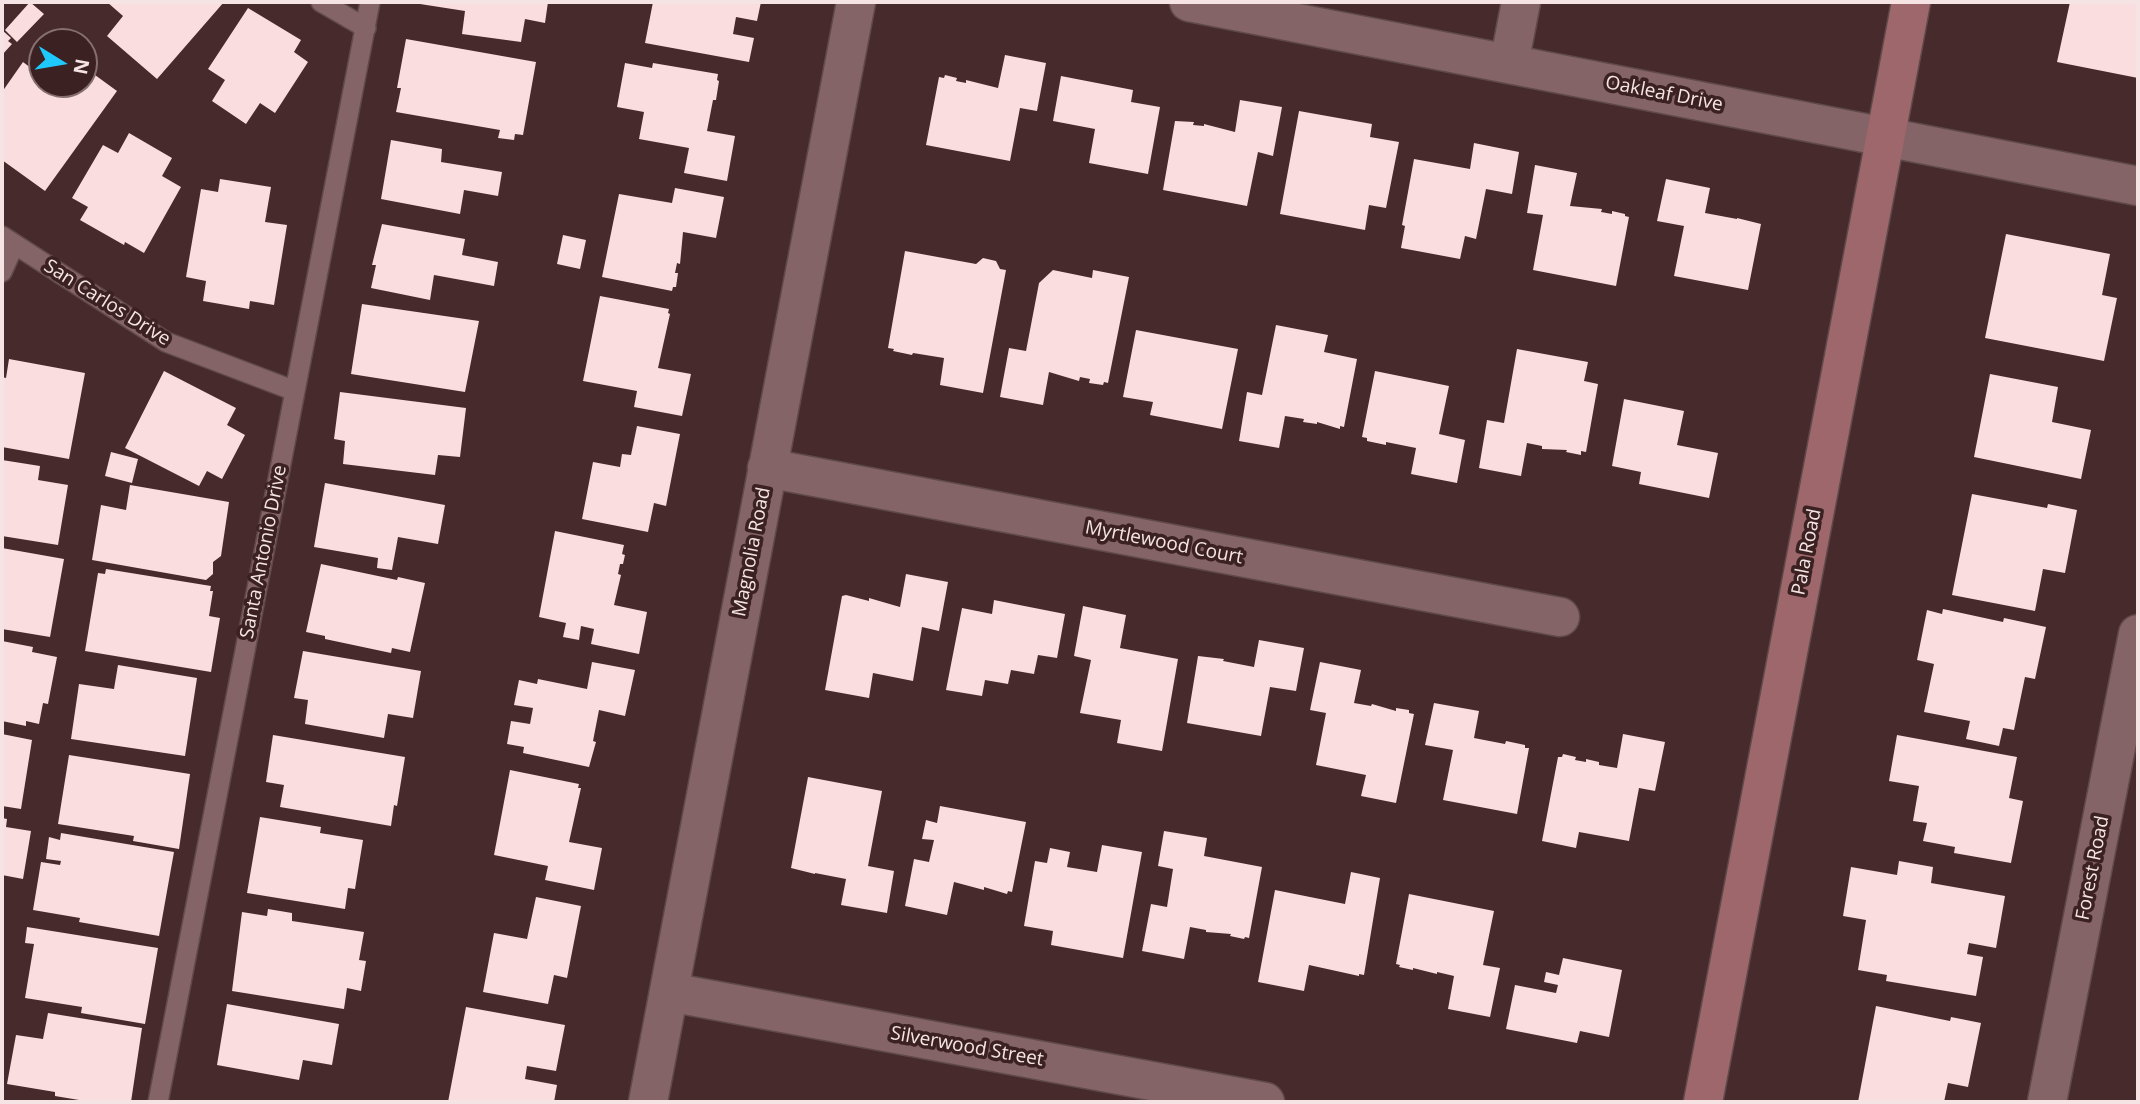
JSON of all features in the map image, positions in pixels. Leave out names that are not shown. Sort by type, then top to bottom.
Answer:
[{"type":"street","name":"Magnolia Road","points":[[648,1102],[856,2]]},
{"type":"street","name":"Oakleaf Drive","points":[[1189,2],[2138,186]]},
{"type":"street","points":[[1509,64],[1521,2]]},
{"type":"street","name":"Pala Road","points":[[1703,1102],[1912,2]]},
{"type":"street","name":"Myrtlewood Court","points":[[768,468],[1560,617]]},
{"type":"street","name":"Forest Road","points":[[2047,1102],[2129,733],[2138,634]]},
{"type":"street","name":"Silverwood Street","points":[[669,992],[1265,1102]]},
{"type":"lane","points":[[321,2],[366,28]]},
{"type":"lane","name":"Santa Antonio Drive","points":[[158,1102],[370,2]]},
{"type":"lane","points":[[2,272],[8,241]]},
{"type":"lane","name":"San Carlos Drive","points":[[8,241],[166,342],[295,391]]},
{"type":"building","points":[[30,2],[44,14],[17,42],[5,30]]},
{"type":"building","points":[[107,2],[224,2],[157,79],[107,36],[123,16]]},
{"type":"building","points":[[420,2],[548,2],[545,23],[525,19],[521,42],[462,34],[465,11]]},
{"type":"building","points":[[653,2],[761,2],[757,21],[736,17],[733,34],[754,38],[749,62],[645,43]]},
{"type":"building","points":[[2070,2],[2138,2],[2138,78],[2057,62]]},
{"type":"building","points":[[248,8],[301,40],[294,52],[308,62],[275,113],[260,103],[246,124],[212,101],[225,80],[208,69]]},
{"type":"building","points":[[2,30],[11,38],[8,41],[12,44],[2,55]]},
{"type":"building","points":[[406,39],[536,62],[523,135],[515,134],[514,140],[498,138],[500,130],[396,112],[401,88],[397,88]]},
{"type":"building","points":[[1005,55],[1046,63],[1037,111],[1020,108],[1010,161],[926,145],[939,77],[944,78],[945,75],[957,78],[956,81],[966,83],[966,80],[998,88]]},
{"type":"building","points":[[23,62],[28,66],[28,98],[98,98],[98,77],[117,91],[45,191],[2,160],[2,92]]},
{"type":"building","points":[[625,63],[652,68],[653,63],[718,74],[716,100],[713,100],[707,131],[735,136],[727,181],[684,173],[689,148],[639,139],[644,112],[617,107]]},
{"type":"building","points":[[1061,76],[1133,90],[1131,102],[1160,107],[1148,174],[1089,163],[1095,129],[1053,121]]},
{"type":"building","points":[[1240,100],[1282,107],[1273,156],[1258,152],[1247,206],[1163,190],[1175,121],[1194,122],[1193,125],[1204,124],[1235,132]]},
{"type":"building","points":[[1299,111],[1372,124],[1370,137],[1399,142],[1386,208],[1369,205],[1365,230],[1280,214]]},
{"type":"building","points":[[129,133],[172,158],[162,176],[181,187],[144,253],[80,220],[88,207],[72,198],[103,145],[118,153]]},
{"type":"building","points":[[391,140],[442,149],[441,162],[502,172],[498,196],[464,190],[460,214],[381,199]]},
{"type":"building","points":[[1474,143],[1519,152],[1512,194],[1486,189],[1476,239],[1465,236],[1460,259],[1401,248],[1405,226],[1402,225],[1414,159],[1470,169]]},
{"type":"building","points":[[1535,165],[1577,173],[1570,206],[1602,209],[1601,212],[1612,214],[1612,211],[1629,217],[1616,286],[1533,270],[1543,215],[1527,213]]},
{"type":"building","points":[[220,179],[271,187],[265,222],[287,225],[274,305],[250,301],[249,309],[203,301],[206,281],[186,277],[201,189],[218,192]]},
{"type":"building","points":[[1666,179],[1710,188],[1705,213],[1761,224],[1748,290],[1674,276],[1684,226],[1657,221]]},
{"type":"building","points":[[675,188],[724,197],[716,238],[683,232],[680,264],[677,263],[675,273],[678,273],[676,287],[673,287],[672,291],[602,277],[619,194],[672,203]]},
{"type":"building","points":[[382,224],[465,239],[462,255],[498,262],[494,286],[434,275],[430,300],[371,288],[376,265],[372,265]]},
{"type":"building","points":[[2006,234],[2110,254],[2102,295],[2117,298],[2104,361],[1985,338]]},
{"type":"building","points":[[563,235],[586,240],[580,269],[557,264]]},
{"type":"building","points":[[905,251],[976,264],[983,258],[996,261],[1000,269],[1006,270],[983,393],[940,385],[944,358],[912,355],[888,348]]},
{"type":"building","points":[[1053,270],[1092,278],[1093,270],[1129,277],[1108,383],[1089,383],[1090,379],[1080,377],[1079,381],[1049,372],[1043,405],[1000,397],[1009,348],[1026,351],[1039,283]]},
{"type":"building","points":[[600,296],[669,309],[658,368],[691,374],[682,416],[634,407],[637,391],[583,381]]},
{"type":"building","points":[[362,304],[479,321],[465,392],[351,374]]},
{"type":"building","points":[[1276,325],[1328,335],[1324,352],[1357,359],[1344,427],[1340,426],[1340,429],[1285,416],[1279,448],[1239,441],[1247,392],[1262,395]]},
{"type":"building","points":[[1136,330],[1238,349],[1222,429],[1150,415],[1153,402],[1123,397]]},
{"type":"building","points":[[1517,349],[1588,362],[1584,381],[1598,384],[1586,452],[1581,451],[1581,455],[1566,452],[1567,450],[1542,449],[1542,446],[1527,443],[1521,476],[1479,468],[1487,420],[1504,423]]},
{"type":"building","points":[[9,359],[85,373],[69,459],[2,447],[2,377],[6,378]]},
{"type":"building","points":[[164,371],[236,408],[227,425],[245,435],[222,479],[207,471],[199,486],[125,448]]},
{"type":"building","points":[[1375,371],[1449,386],[1439,434],[1465,440],[1457,483],[1411,474],[1416,448],[1386,442],[1386,445],[1367,441],[1367,438],[1362,437]]},
{"type":"building","points":[[1990,374],[2058,387],[2052,422],[2091,430],[2081,479],[1974,457]]},
{"type":"building","points":[[340,392],[466,408],[460,457],[438,455],[435,475],[343,464],[345,441],[334,439]]},
{"type":"building","points":[[1624,399],[1684,411],[1677,445],[1718,453],[1709,498],[1639,484],[1641,472],[1612,466]]},
{"type":"building","points":[[637,426],[680,434],[666,506],[654,503],[648,532],[582,519],[593,462],[620,467],[622,454],[631,455]]},
{"type":"building","points":[[111,452],[138,459],[132,483],[105,476]]},
{"type":"building","points":[[2,460],[40,466],[38,480],[68,485],[58,545],[2,536]]},
{"type":"building","points":[[325,483],[445,505],[438,544],[398,537],[392,570],[377,568],[378,558],[314,547]]},
{"type":"building","points":[[130,485],[229,502],[221,556],[213,562],[213,574],[206,580],[92,560],[101,505],[126,510]]},
{"type":"building","points":[[1972,494],[2047,508],[2048,504],[2077,510],[2065,573],[2043,569],[2035,611],[1952,595]]},
{"type":"building","points":[[555,531],[624,545],[622,554],[625,555],[623,564],[620,564],[618,574],[621,575],[614,605],[647,612],[639,654],[591,644],[594,629],[581,626],[579,640],[563,637],[566,623],[539,617]]},
{"type":"building","points":[[2,548],[64,559],[50,637],[2,629]]},
{"type":"building","points":[[321,564],[425,583],[410,652],[392,648],[391,653],[325,639],[325,636],[306,632]]},
{"type":"building","points":[[106,569],[211,586],[210,591],[213,591],[209,616],[220,618],[211,672],[85,651],[98,573],[105,574]]},
{"type":"building","points":[[906,574],[948,582],[939,631],[922,627],[913,681],[873,673],[869,698],[825,690],[842,596],[869,601],[869,598],[900,607]]},
{"type":"building","points":[[994,600],[1065,614],[1057,658],[1038,655],[1034,674],[1011,670],[1008,684],[985,680],[982,696],[946,690],[962,608],[992,614]]},
{"type":"building","points":[[1083,606],[1126,615],[1120,648],[1178,659],[1162,751],[1117,743],[1121,720],[1080,713],[1091,660],[1074,656]]},
{"type":"building","points":[[1943,609],[2003,622],[2004,618],[2046,627],[2035,679],[2025,677],[2014,730],[2003,728],[1999,746],[1966,739],[1970,721],[1924,712],[1934,664],[1917,660],[1927,610],[1942,614]]},
{"type":"building","points":[[1259,640],[1304,648],[1296,691],[1270,687],[1261,736],[1187,723],[1198,656],[1254,667]]},
{"type":"building","points":[[2,641],[33,647],[32,652],[57,657],[48,704],[43,703],[39,724],[26,721],[26,726],[2,721]]},
{"type":"building","points":[[303,651],[421,671],[413,718],[388,714],[384,738],[305,724],[308,700],[294,698]]},
{"type":"building","points":[[592,662],[635,670],[625,716],[599,710],[593,741],[596,742],[589,767],[523,753],[524,747],[507,744],[511,721],[530,724],[533,708],[514,705],[519,680],[537,684],[538,679],[587,689]]},
{"type":"building","points":[[1320,662],[1361,670],[1354,703],[1372,704],[1396,711],[1396,708],[1409,710],[1409,713],[1414,714],[1396,803],[1361,796],[1366,775],[1316,765],[1326,713],[1310,710]]},
{"type":"building","points":[[118,665],[197,678],[185,756],[71,739],[79,684],[114,689]]},
{"type":"building","points":[[1434,703],[1479,711],[1474,738],[1505,744],[1506,741],[1529,748],[1517,814],[1443,800],[1453,750],[1425,745]]},
{"type":"building","points":[[2,734],[32,740],[21,809],[2,806]]},
{"type":"building","points":[[1623,734],[1665,742],[1655,791],[1639,788],[1629,841],[1579,832],[1576,848],[1542,841],[1558,757],[1563,754],[1576,757],[1575,760],[1586,762],[1586,759],[1599,762],[1599,765],[1617,768]]},
{"type":"building","points":[[273,735],[405,757],[391,826],[280,807],[284,785],[266,782]]},
{"type":"building","points":[[1897,735],[2017,757],[2009,798],[2023,801],[2011,863],[1954,853],[1955,847],[1923,841],[1927,823],[1913,821],[1919,786],[1889,781]]},
{"type":"building","points":[[69,755],[190,774],[179,849],[133,841],[134,836],[58,824]]},
{"type":"building","points":[[510,770],[579,784],[578,788],[581,788],[569,842],[602,848],[594,890],[545,880],[548,866],[494,855]]},
{"type":"building","points":[[808,777],[882,791],[868,866],[894,871],[887,913],[841,905],[846,879],[791,868]]},
{"type":"building","points":[[940,806],[1026,822],[1012,892],[1008,891],[1007,894],[954,882],[947,915],[905,906],[914,859],[929,862],[934,840],[922,839],[926,820],[937,823]]},
{"type":"building","points":[[260,817],[321,827],[320,833],[363,840],[355,889],[348,888],[345,909],[247,893]]},
{"type":"building","points":[[2,818],[7,819],[6,827],[31,831],[23,879],[2,875]]},
{"type":"building","points":[[1164,831],[1207,838],[1204,856],[1262,867],[1249,938],[1190,927],[1184,959],[1142,951],[1151,904],[1167,907],[1173,869],[1158,866]]},
{"type":"building","points":[[61,833],[174,852],[159,936],[79,922],[80,918],[33,910],[41,862],[60,865],[61,861],[46,859],[49,837],[60,840]]},
{"type":"building","points":[[1102,845],[1142,852],[1123,958],[1051,945],[1053,931],[1024,926],[1035,861],[1047,863],[1050,848],[1070,852],[1067,867],[1097,872]]},
{"type":"building","points":[[1899,861],[1933,867],[1931,883],[2005,896],[1996,948],[1969,943],[1967,954],[1983,957],[1976,996],[1886,981],[1887,975],[1858,970],[1866,920],[1843,916],[1851,867],[1897,875]]},
{"type":"building","points":[[1351,872],[1380,878],[1364,975],[1309,965],[1304,991],[1258,982],[1275,890],[1345,904]]},
{"type":"building","points":[[1409,894],[1494,911],[1483,965],[1500,968],[1490,1017],[1448,1009],[1454,976],[1413,970],[1396,964]]},
{"type":"building","points":[[536,897],[581,906],[567,978],[554,975],[548,1004],[483,992],[494,933],[527,939]]},
{"type":"building","points":[[268,909],[292,913],[292,921],[364,932],[359,960],[366,961],[361,991],[347,988],[344,1009],[232,991],[242,912],[267,916]]},
{"type":"building","points":[[27,927],[158,948],[145,1024],[81,1013],[82,1007],[25,998],[34,944],[25,943]]},
{"type":"building","points":[[1563,958],[1622,970],[1609,1037],[1580,1031],[1577,1043],[1506,1029],[1515,985],[1556,993],[1558,985],[1544,982],[1546,972],[1559,975]]},
{"type":"building","points":[[227,1004],[339,1024],[332,1065],[303,1060],[299,1080],[217,1065]]},
{"type":"building","points":[[1876,1006],[1950,1021],[1951,1017],[1981,1023],[1968,1087],[1948,1083],[1944,1102],[1858,1102]]},
{"type":"building","points":[[466,1007],[565,1025],[556,1071],[527,1066],[525,1079],[557,1085],[554,1102],[448,1102]]},
{"type":"building","points":[[48,1013],[142,1028],[131,1102],[91,1102],[55,1096],[55,1092],[7,1084],[16,1035],[43,1039]]}]
